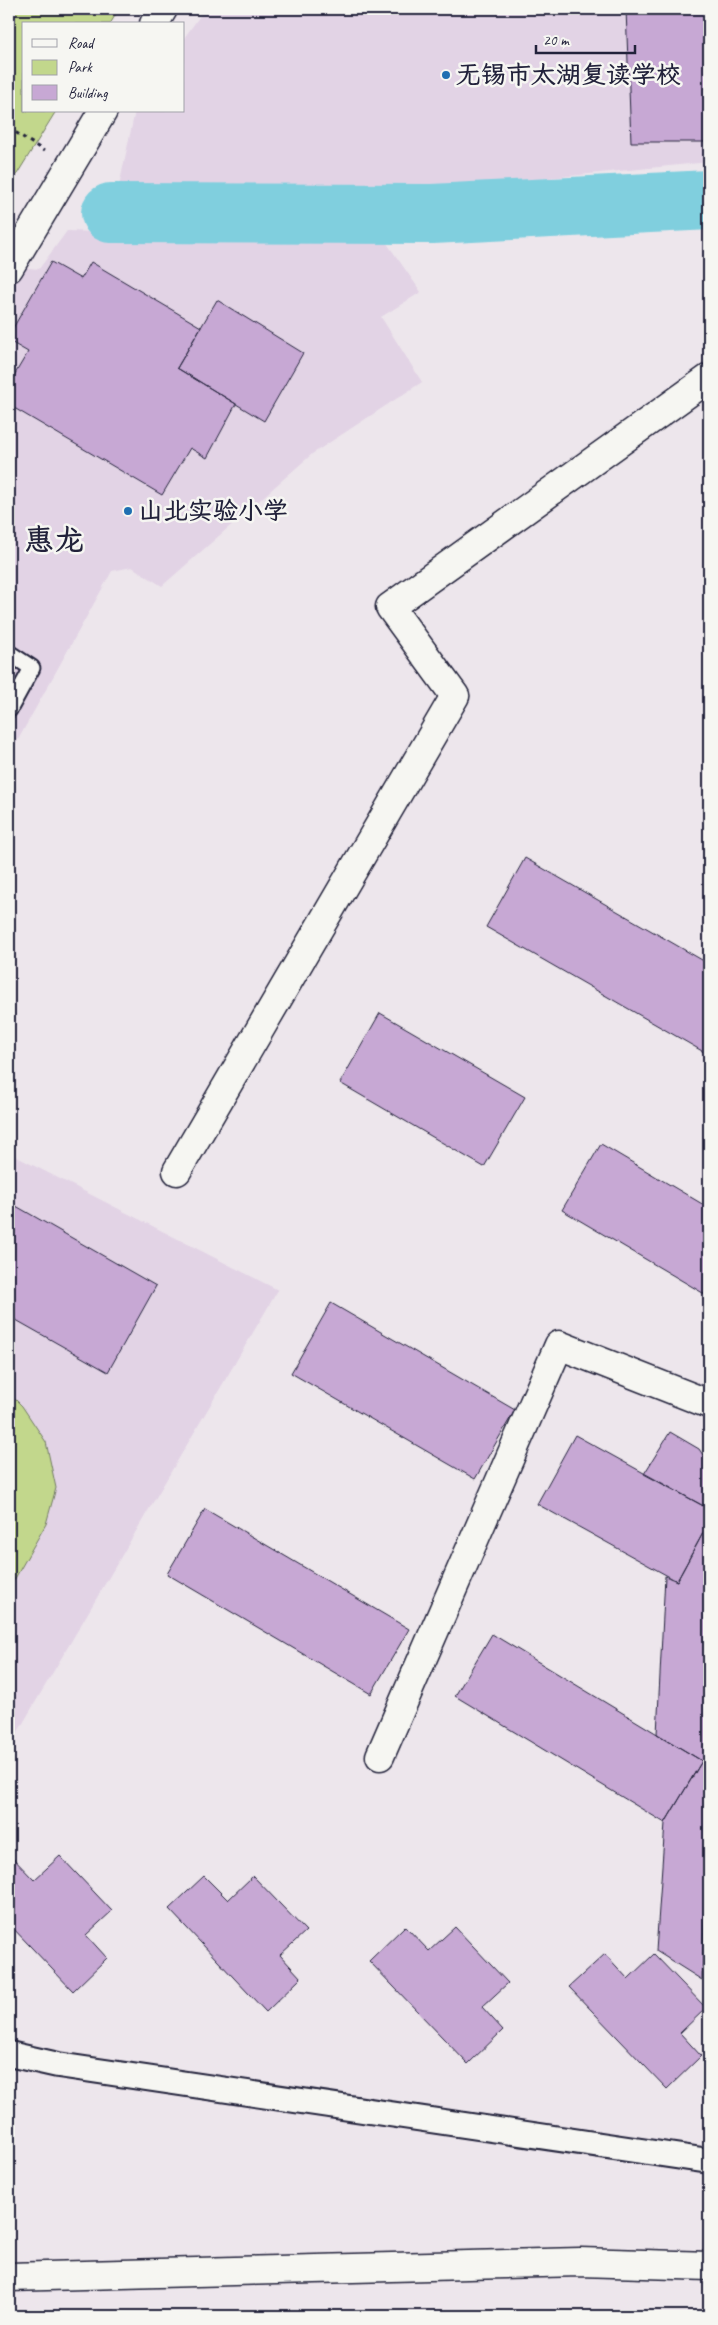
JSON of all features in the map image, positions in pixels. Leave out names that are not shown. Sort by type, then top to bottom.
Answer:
[{"type":"street","points":[[155,22],[163,9]]},
{"type":"street","points":[[9,269],[102,112]]},
{"type":"street","points":[[177,1171],[455,696],[390,607],[709,378]]},
{"type":"street","points":[[380,1756],[559,1345],[709,1404]]},
{"type":"street","points":[[9,2054],[58,2065],[709,2161]]},
{"type":"street","points":[[12,2277],[580,2262],[709,2266]]},
{"type":"lane","points":[[9,653],[32,668],[9,710]]},
{"type":"path","points":[[9,128],[69,168]]},
{"type":"shaded area","name":"无锡市太湖复读学校","points":[[205,9],[709,9],[709,162],[431,190],[118,191],[135,112],[185,112],[185,37]]},
{"type":"shaded area","name":"山北实验小学","points":[[67,231],[386,242],[421,292],[381,317],[422,382],[312,454],[162,586],[132,567],[112,571],[9,756],[9,266],[39,269]]},
{"type":"shaded area","points":[[9,1153],[278,1290],[9,1747]]},
{"type":"green space","points":[[9,9],[119,9],[111,22],[22,22],[22,112],[55,112],[9,187]]},
{"type":"green space","points":[[9,1393],[22,1406],[46,1442],[56,1488],[46,1524],[9,1589]]},
{"type":"building","points":[[626,9],[709,9],[709,142],[631,142]]},
{"type":"building","points":[[51,262],[81,279],[91,262],[201,327],[177,368],[236,404],[207,458],[190,448],[162,495],[9,405],[9,384],[28,352],[9,341],[9,335]]},
{"type":"building","points":[[217,300],[303,353],[264,421],[177,368]]},
{"type":"building","points":[[525,858],[709,964],[709,1055],[486,927]]},
{"type":"building","points":[[380,1013],[525,1097],[484,1167],[340,1083]]},
{"type":"building","points":[[601,1144],[709,1208],[708,1296],[562,1210]]},
{"type":"building","points":[[9,1202],[156,1286],[108,1372],[9,1316]]},
{"type":"building","points":[[331,1303],[515,1410],[475,1479],[291,1373]]},
{"type":"building","points":[[670,1432],[699,1449],[709,1464],[709,1509],[644,1474]]},
{"type":"building","points":[[575,1435],[709,1509],[709,1522],[677,1581],[537,1504]]},
{"type":"building","points":[[205,1509],[409,1629],[371,1694],[167,1574]]},
{"type":"building","points":[[709,1522],[709,1765],[702,1980],[656,1951],[665,1823],[702,1761],[657,1734],[665,1576],[677,1581]]},
{"type":"building","points":[[492,1634],[702,1761],[665,1823],[455,1696]]},
{"type":"building","points":[[10,1855],[34,1880],[60,1856],[112,1911],[86,1935],[107,1958],[73,1991],[9,1924]]},
{"type":"building","points":[[204,1876],[228,1900],[253,1876],[306,1931],[280,1955],[301,1978],[266,2012],[169,1909]]},
{"type":"building","points":[[405,1926],[429,1951],[455,1927],[508,1983],[482,2007],[503,2030],[468,2064],[369,1961]]},
{"type":"building","points":[[605,1954],[628,1979],[654,1954],[706,2008],[680,2033],[701,2056],[667,2089],[569,1987]]},
{"type":"waterway","points":[[111,213],[432,214],[709,200]]},
{"type":"place","name":"无锡市太湖复读学校","points":[[446,75]]},
{"type":"place","name":"山北实验小学","points":[[128,511]]},
{"type":"district","name":"惠龙","points":[[54,540]]}]
